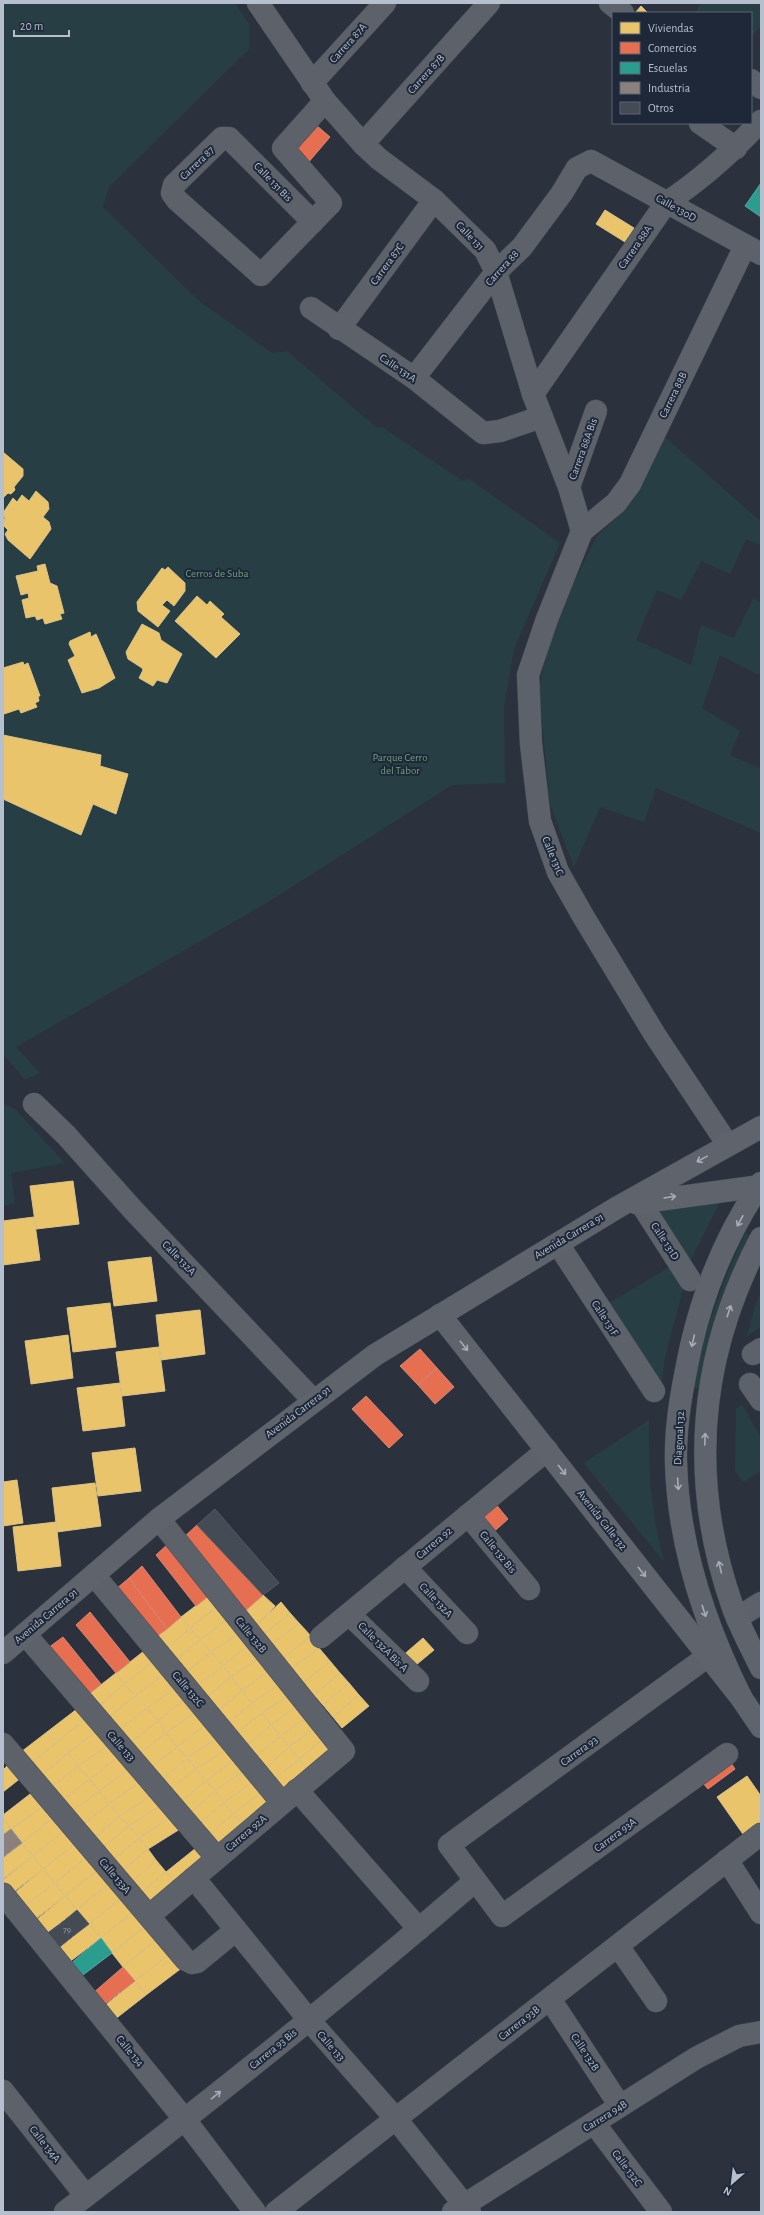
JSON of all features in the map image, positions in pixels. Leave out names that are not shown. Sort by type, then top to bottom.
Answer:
[{"type":"main road","name":"Avenida Carrera 91","points":[[3,1653],[159,1519],[313,1400],[375,1355],[618,1207],[728,1144],[761,1127]]},
{"type":"main road","name":"Avenida Carrera 91","points":[[618,1207],[640,1202],[760,1185]]},
{"type":"main road","name":"Diagonal 132","points":[[742,1699],[719,1652],[697,1590],[686,1540],[676,1462],[678,1420],[684,1381],[701,1306],[726,1247],[760,1185]]},
{"type":"main road","points":[[761,1238],[734,1298],[719,1345],[707,1398],[704,1458],[712,1531],[721,1572],[737,1618],[761,1668]]},
{"type":"main road","name":"Avenida Calle 132","points":[[440,1315],[742,1699],[761,1727]]},
{"type":"street","name":"Calle 131","points":[[258,3],[325,101],[363,144],[379,159],[434,200],[485,250],[496,272],[533,394],[569,487],[582,531]]},
{"type":"street","name":"Carrera 87A","points":[[312,83],[385,3]]},
{"type":"street","name":"Carrera 87B","points":[[363,144],[489,3]]},
{"type":"street","points":[[752,81],[761,88]]},
{"type":"street","points":[[313,222],[331,203],[284,148],[325,101]]},
{"type":"street","name":"Carrera 88A","points":[[533,394],[666,203],[694,184],[736,148],[761,121]]},
{"type":"street","points":[[701,124],[736,148]]},
{"type":"street","name":"Carrera 87","points":[[234,142],[229,138],[222,138],[174,185],[172,193],[177,200],[261,275],[313,222]]},
{"type":"street","name":"Calle 131 Bis","points":[[234,142],[313,222]]},
{"type":"street","name":"Calle 130D","points":[[591,161],[753,250]]},
{"type":"street","name":"Carrera 88","points":[[414,378],[496,272],[522,247],[562,193],[577,168],[591,161]]},
{"type":"street","name":"Carrera 87C","points":[[339,329],[434,200]]},
{"type":"street","name":"Carrera 88B","points":[[582,531],[616,503],[630,484],[753,250]]},
{"type":"street","name":"Calle 131A","points":[[311,308],[339,329],[414,378],[483,433],[500,431],[541,417]]},
{"type":"street","name":"Carrera 88A Bis","points":[[569,487],[596,411]]},
{"type":"street","name":"Calle 131C","points":[[582,531],[547,618],[528,675],[531,744],[540,821],[558,872],[583,916],[655,1035],[728,1144]]},
{"type":"street","name":"Calle 132A","points":[[40,1109],[134,1211],[313,1400]]},
{"type":"street","name":"Calle 131D","points":[[640,1202],[690,1280]]},
{"type":"street","name":"Calle 131F","points":[[558,1244],[654,1392]]},
{"type":"street","name":"Carrera 92","points":[[321,1636],[547,1450]]},
{"type":"street","name":"Calle 132 Bis","points":[[468,1515],[528,1589]]},
{"type":"street","name":"Calle 132B","points":[[159,1519],[344,1751]]},
{"type":"street","name":"Calle 132A","points":[[405,1567],[467,1633]]},
{"type":"street","name":"Calle 132C","points":[[94,1575],[290,1797],[419,1929]]},
{"type":"street","points":[[737,1618],[761,1603]]},
{"type":"street","name":"Calle 132A Bis A","points":[[349,1614],[418,1681]]},
{"type":"street","name":"Calle 133","points":[[25,1634],[217,1858]]},
{"type":"street","name":"Carrera 93","points":[[475,1881],[449,1845],[708,1656]]},
{"type":"street","name":"Calle 133A","points":[[3,1744],[186,1960],[192,1963],[197,1962],[236,1930]]},
{"type":"street","name":"Carrera 92A","points":[[148,1916],[344,1751]]},
{"type":"street","name":"Carrera 93A","points":[[475,1881],[502,1916],[728,1754]]},
{"type":"street","name":"Carrera 93B","points":[[276,2212],[761,1834]]},
{"type":"street","points":[[727,1860],[761,1913]]},
{"type":"street","name":"Calle 133","points":[[194,1878],[309,2020],[396,2119],[463,2210]]},
{"type":"street","name":"Carrera 93 Bis","points":[[65,2212],[186,2120],[309,2020],[475,1881]]},
{"type":"street","name":"Calle 134","points":[[3,1894],[186,2120],[255,2212]]},
{"type":"street","points":[[618,1946],[656,2001]]},
{"type":"street","name":"Calle 132B","points":[[550,1999],[620,2106]]},
{"type":"street","name":"Carrera 94B","points":[[463,2210],[620,2106],[720,2045],[739,2036],[761,2032]]},
{"type":"street","name":"Calle 134A","points":[[3,2091],[86,2196]]},
{"type":"street","name":"Calle 132C","points":[[594,2123],[661,2212]]},
{"type":"green space","name":"Cerros de Suba","points":[[3,3],[235,3],[249,24],[249,49],[109,187],[103,207],[199,301],[272,353],[287,351],[377,428],[382,427],[463,481],[469,479],[560,543],[514,649],[504,706],[505,783],[452,785],[268,902],[16,1047],[40,1073],[25,1080],[3,1054]]},
{"type":"green space","points":[[701,3],[761,3],[761,26],[752,36],[752,12],[696,12]]},
{"type":"green space","points":[[658,431],[761,522],[761,545],[746,539],[730,574],[701,561],[681,600],[657,590],[636,640],[691,665],[701,625],[734,638],[753,599],[761,602],[761,670],[759,675],[720,655],[702,708],[740,731],[730,755],[761,769],[761,833],[656,788],[644,822],[600,807],[574,867],[550,804],[539,690],[551,629],[597,536],[617,518]]},
{"type":"green space","points":[[3,1104],[14,1108],[65,1163],[11,1173],[15,1203],[3,1206]]},
{"type":"green space","points":[[722,1198],[688,1265],[652,1208]]},
{"type":"green space","points":[[745,1233],[751,1235],[709,1348],[699,1388],[693,1389],[702,1348],[714,1309]]},
{"type":"green space","points":[[673,1265],[684,1285],[665,1357],[660,1394],[604,1306]]},
{"type":"green space","points":[[761,1291],[761,1327],[747,1336],[754,1309]]},
{"type":"green space","points":[[742,1404],[761,1438],[761,1471],[743,1482],[735,1471],[736,1409]]},
{"type":"green space","points":[[649,1420],[651,1491],[656,1525],[664,1562],[584,1463]]},
{"type":"building: Viviendas","points":[[641,6],[647,12],[636,12]]},
{"type":"building: Viviendas","points":[[605,210],[634,228],[625,242],[596,224]]},
{"type":"building: Viviendas","points":[[3,452],[23,469],[23,476],[14,487],[15,490],[11,494],[8,493],[3,498]]},
{"type":"building: Viviendas","points":[[36,491],[48,502],[49,509],[43,517],[49,522],[51,529],[30,559],[8,540],[5,534],[8,530],[3,525],[5,518],[3,513],[13,498],[17,502],[22,495],[29,501]]},
{"type":"building: Viviendas","points":[[45,564],[50,583],[57,586],[64,613],[60,614],[62,619],[45,624],[43,618],[37,620],[35,616],[26,618],[22,600],[29,598],[28,593],[21,595],[16,576],[38,571],[37,566]]},
{"type":"building: Viviendas","points":[[168,567],[185,583],[185,591],[174,606],[167,600],[162,605],[170,611],[158,627],[138,611],[137,602],[162,568],[165,570]]},
{"type":"building: Viviendas","points":[[197,596],[207,605],[210,601],[224,614],[221,617],[240,634],[216,658],[175,621]]},
{"type":"building: Viviendas","points":[[142,624],[159,633],[161,640],[182,654],[167,683],[157,680],[153,686],[139,678],[143,670],[142,668],[128,659],[126,652]]},
{"type":"building: Viviendas","points":[[90,632],[91,637],[96,634],[115,678],[99,688],[82,693],[68,660],[75,656],[69,644],[70,641]]},
{"type":"building: Viviendas","points":[[23,662],[24,665],[28,663],[40,696],[38,696],[39,701],[35,703],[37,707],[21,713],[19,709],[4,714],[3,668]]},
{"type":"building: Viviendas","points":[[3,735],[101,755],[100,766],[128,774],[116,814],[93,804],[81,835],[3,799]]},
{"type":"building: Viviendas","points":[[73,1181],[79,1224],[36,1229],[30,1186]]},
{"type":"building: Viviendas","points":[[34,1217],[40,1260],[3,1265],[3,1221]]},
{"type":"building: Viviendas","points":[[151,1257],[157,1301],[114,1306],[108,1262]]},
{"type":"building: Viviendas","points":[[110,1303],[116,1347],[73,1352],[67,1308]]},
{"type":"building: Viviendas","points":[[200,1310],[205,1354],[161,1360],[156,1315]]},
{"type":"building: Viviendas","points":[[68,1335],[73,1378],[31,1384],[25,1341]]},
{"type":"building: Viviendas","points":[[159,1347],[165,1391],[122,1396],[116,1352]]},
{"type":"building: Viviendas","points":[[120,1383],[125,1426],[83,1431],[77,1388]]},
{"type":"building: Viviendas","points":[[135,1448],[141,1491],[98,1496],[92,1453]]},
{"type":"building: Viviendas","points":[[17,1480],[23,1523],[3,1526],[3,1482]]},
{"type":"building: Viviendas","points":[[95,1483],[101,1526],[57,1532],[52,1488]]},
{"type":"building: Viviendas","points":[[56,1522],[61,1566],[18,1571],[13,1527]]},
{"type":"building: Viviendas","points":[[210,1595],[218,1606],[190,1628],[181,1617]]},
{"type":"building: Viviendas","points":[[263,1595],[275,1606],[256,1625],[244,1612]]},
{"type":"building: Viviendas","points":[[281,1602],[290,1613],[263,1635],[256,1625]]},
{"type":"building: Viviendas","points":[[218,1606],[229,1618],[200,1640],[190,1628]]},
{"type":"building: Viviendas","points":[[290,1613],[299,1623],[271,1645],[263,1635]]},
{"type":"building: Viviendas","points":[[181,1617],[190,1628],[164,1651],[153,1639]]},
{"type":"building: Viviendas","points":[[229,1618],[242,1632],[211,1652],[200,1640]]},
{"type":"building: Viviendas","points":[[299,1623],[311,1636],[283,1658],[271,1645]]},
{"type":"building: Viviendas","points":[[190,1628],[200,1640],[173,1662],[164,1651]]},
{"type":"building: Viviendas","points":[[242,1632],[251,1643],[223,1666],[211,1652]]},
{"type":"building: Viviendas","points":[[311,1636],[319,1648],[292,1668],[283,1658]]},
{"type":"building: Viviendas","points":[[423,1638],[434,1650],[410,1670],[400,1658]]},
{"type":"building: Viviendas","points":[[200,1640],[211,1652],[184,1674],[173,1662]]},
{"type":"building: Viviendas","points":[[251,1643],[262,1656],[231,1677],[223,1666]]},
{"type":"building: Viviendas","points":[[319,1648],[330,1661],[303,1683],[292,1668]]},
{"type":"building: Viviendas","points":[[144,1651],[152,1662],[124,1684],[116,1673]]},
{"type":"building: Viviendas","points":[[211,1652],[223,1666],[195,1687],[184,1674]]},
{"type":"building: Viviendas","points":[[262,1656],[272,1668],[242,1691],[231,1677]]},
{"type":"building: Viviendas","points":[[330,1661],[340,1673],[314,1695],[303,1683]]},
{"type":"building: Viviendas","points":[[152,1662],[164,1674],[135,1696],[124,1684]]},
{"type":"building: Viviendas","points":[[223,1666],[231,1677],[205,1698],[195,1687]]},
{"type":"building: Viviendas","points":[[272,1668],[284,1681],[252,1703],[242,1691]]},
{"type":"building: Viviendas","points":[[116,1673],[124,1684],[98,1707],[88,1695]]},
{"type":"building: Viviendas","points":[[340,1673],[349,1683],[323,1705],[314,1695]]},
{"type":"building: Viviendas","points":[[164,1674],[176,1688],[147,1708],[135,1696]]},
{"type":"building: Viviendas","points":[[231,1677],[242,1691],[215,1713],[205,1698]]},
{"type":"building: Viviendas","points":[[284,1681],[294,1692],[262,1713],[252,1703]]},
{"type":"building: Viviendas","points":[[349,1683],[359,1695],[333,1717],[323,1705]]},
{"type":"building: Viviendas","points":[[124,1684],[135,1696],[108,1718],[98,1707]]},
{"type":"building: Viviendas","points":[[176,1688],[185,1699],[158,1721],[147,1708]]},
{"type":"building: Viviendas","points":[[242,1691],[252,1703],[226,1725],[215,1713]]},
{"type":"building: Viviendas","points":[[294,1692],[301,1703],[271,1725],[262,1713]]},
{"type":"building: Viviendas","points":[[359,1695],[369,1706],[342,1728],[333,1717]]},
{"type":"building: Viviendas","points":[[135,1696],[147,1708],[119,1730],[108,1718]]},
{"type":"building: Viviendas","points":[[185,1699],[196,1712],[166,1733],[158,1721]]},
{"type":"building: Viviendas","points":[[252,1703],[262,1713],[235,1734],[226,1725]]},
{"type":"building: Viviendas","points":[[301,1703],[311,1714],[281,1736],[271,1725]]},
{"type":"building: Viviendas","points":[[147,1708],[158,1721],[130,1743],[119,1730]]},
{"type":"building: Viviendas","points":[[77,1709],[85,1719],[57,1742],[47,1732]]},
{"type":"building: Viviendas","points":[[196,1712],[207,1724],[177,1747],[166,1733]]},
{"type":"building: Viviendas","points":[[262,1713],[271,1725],[245,1747],[235,1734]]},
{"type":"building: Viviendas","points":[[311,1714],[319,1725],[289,1747],[281,1736]]},
{"type":"building: Viviendas","points":[[85,1719],[97,1731],[68,1753],[57,1742]]},
{"type":"building: Viviendas","points":[[158,1721],[166,1733],[139,1754],[130,1743]]},
{"type":"building: Viviendas","points":[[207,1724],[219,1737],[187,1758],[177,1747]]},
{"type":"building: Viviendas","points":[[271,1725],[281,1736],[254,1758],[245,1747]]},
{"type":"building: Viviendas","points":[[319,1725],[328,1735],[299,1759],[289,1747]]},
{"type":"building: Viviendas","points":[[97,1731],[109,1745],[78,1766],[68,1753]]},
{"type":"building: Viviendas","points":[[47,1732],[57,1742],[31,1764],[21,1752]]},
{"type":"building: Viviendas","points":[[166,1733],[177,1747],[149,1769],[139,1754]]},
{"type":"building: Viviendas","points":[[328,1735],[338,1747],[310,1772],[299,1759]]},
{"type":"building: Viviendas","points":[[281,1736],[289,1747],[264,1769],[254,1758]]},
{"type":"building: Viviendas","points":[[219,1737],[228,1748],[196,1769],[187,1758]]},
{"type":"building: Viviendas","points":[[57,1742],[68,1753],[41,1776],[31,1764]]},
{"type":"building: Viviendas","points":[[109,1745],[118,1757],[90,1779],[78,1766]]},
{"type":"building: Viviendas","points":[[177,1747],[187,1758],[161,1781],[149,1769]]},
{"type":"building: Viviendas","points":[[289,1747],[299,1759],[273,1780],[264,1769]]},
{"type":"building: Viviendas","points":[[228,1748],[235,1759],[206,1781],[196,1769]]},
{"type":"building: Viviendas","points":[[68,1753],[78,1766],[51,1788],[41,1776]]},
{"type":"building: Viviendas","points":[[118,1757],[129,1769],[99,1791],[90,1779]]},
{"type":"building: Viviendas","points":[[187,1758],[196,1769],[169,1790],[161,1781]]},
{"type":"building: Viviendas","points":[[235,1759],[245,1770],[215,1791],[206,1781]]},
{"type":"building: Viviendas","points":[[299,1759],[310,1772],[283,1794],[273,1780]]},
{"type":"building: Viviendas","points":[[10,1763],[22,1777],[3,1792],[3,1770]]},
{"type":"building: Viviendas","points":[[78,1766],[90,1779],[62,1801],[51,1788]]},
{"type":"building: Viviendas","points":[[129,1769],[140,1782],[109,1804],[99,1791]]},
{"type":"building: Viviendas","points":[[196,1769],[206,1781],[179,1803],[169,1790]]},
{"type":"building: Viviendas","points":[[245,1770],[253,1781],[224,1803],[215,1791]]},
{"type":"building: Viviendas","points":[[747,1776],[761,1796],[761,1826],[745,1837],[717,1797]]},
{"type":"building: Viviendas","points":[[90,1779],[99,1791],[72,1811],[62,1801]]},
{"type":"building: Viviendas","points":[[206,1781],[215,1791],[189,1814],[179,1803]]},
{"type":"building: Viviendas","points":[[253,1781],[263,1791],[233,1814],[224,1803]]},
{"type":"building: Viviendas","points":[[140,1782],[152,1795],[120,1816],[109,1804]]},
{"type":"building: Viviendas","points":[[34,1791],[45,1805],[11,1829],[3,1819],[3,1815]]},
{"type":"building: Viviendas","points":[[99,1791],[109,1804],[82,1826],[72,1811]]},
{"type":"building: Viviendas","points":[[215,1791],[224,1803],[198,1825],[189,1814]]},
{"type":"building: Viviendas","points":[[263,1791],[273,1803],[244,1827],[233,1814]]},
{"type":"building: Viviendas","points":[[152,1795],[161,1805],[129,1826],[120,1816]]},
{"type":"building: Viviendas","points":[[224,1803],[233,1814],[207,1836],[198,1825]]},
{"type":"building: Viviendas","points":[[109,1804],[120,1816],[94,1838],[82,1826]]},
{"type":"building: Viviendas","points":[[45,1805],[55,1816],[22,1843],[11,1829]]},
{"type":"building: Viviendas","points":[[161,1805],[170,1818],[139,1838],[129,1826]]},
{"type":"building: Viviendas","points":[[233,1814],[244,1827],[217,1849],[207,1836]]},
{"type":"building: Viviendas","points":[[55,1816],[66,1829],[33,1856],[22,1843]]},
{"type":"building: Viviendas","points":[[120,1816],[129,1826],[102,1848],[94,1838]]},
{"type":"building: Viviendas","points":[[170,1818],[180,1829],[148,1849],[139,1838]]},
{"type":"building: Viviendas","points":[[3,1819],[11,1829],[3,1835]]},
{"type":"building: Viviendas","points":[[129,1826],[139,1838],[112,1861],[102,1848]]},
{"type":"building: Viviendas","points":[[66,1829],[77,1843],[43,1869],[33,1856]]},
{"type":"building: Viviendas","points":[[139,1838],[148,1849],[122,1871],[112,1861]]},
{"type":"building: Viviendas","points":[[22,1843],[33,1856],[3,1879],[3,1858]]},
{"type":"building: Viviendas","points":[[77,1843],[88,1856],[55,1883],[43,1869]]},
{"type":"building: Viviendas","points":[[196,1848],[206,1861],[177,1885],[166,1872]]},
{"type":"building: Viviendas","points":[[148,1849],[156,1860],[131,1883],[122,1871]]},
{"type":"building: Viviendas","points":[[33,1856],[43,1869],[11,1894],[3,1884],[3,1880]]},
{"type":"building: Viviendas","points":[[88,1856],[99,1869],[65,1896],[55,1883]]},
{"type":"building: Viviendas","points":[[156,1860],[166,1872],[140,1894],[131,1883]]},
{"type":"building: Viviendas","points":[[43,1869],[55,1883],[22,1908],[12,1895]]},
{"type":"building: Viviendas","points":[[99,1869],[110,1882],[77,1910],[65,1896]]},
{"type":"building: Viviendas","points":[[166,1872],[177,1885],[150,1907],[140,1894]]},
{"type":"building: Viviendas","points":[[110,1882],[122,1897],[89,1924],[77,1910]]},
{"type":"building: Viviendas","points":[[55,1883],[65,1896],[33,1921],[22,1908]]},
{"type":"building: Viviendas","points":[[65,1896],[77,1910],[44,1935],[34,1922]]},
{"type":"building: Viviendas","points":[[122,1897],[134,1911],[101,1938],[89,1924]]},
{"type":"building: Viviendas","points":[[134,1911],[146,1925],[112,1953],[101,1938]]},
{"type":"building: Viviendas","points":[[89,1924],[101,1938],[68,1963],[57,1950]]},
{"type":"building: Viviendas","points":[[146,1925],[158,1938],[123,1967],[112,1953]]},
{"type":"building: Viviendas","points":[[158,1938],[172,1952],[135,1981],[123,1967]]},
{"type":"building: Viviendas","points":[[172,1952],[183,1967],[146,1995],[135,1981]]},
{"type":"building: Viviendas","points":[[135,1981],[146,1995],[114,2020],[103,2007]]},
{"type":"building: Comercios","points":[[316,125],[330,137],[307,164],[293,152]]},
{"type":"building: Comercios","points":[[420,1349],[437,1368],[418,1385],[400,1366]]},
{"type":"building: Comercios","points":[[437,1368],[454,1387],[435,1404],[418,1385]]},
{"type":"building: Comercios","points":[[366,1396],[403,1435],[389,1448],[352,1409]]},
{"type":"building: Comercios","points":[[494,1502],[508,1519],[488,1537],[473,1520]]},
{"type":"building: Comercios","points":[[197,1525],[263,1595],[244,1612],[183,1538]]},
{"type":"building: Comercios","points":[[169,1543],[210,1595],[196,1606],[156,1555]]},
{"type":"building: Comercios","points":[[142,1566],[181,1617],[167,1629],[129,1578]]},
{"type":"building: Comercios","points":[[129,1578],[167,1629],[153,1639],[115,1590]]},
{"type":"building: Comercios","points":[[90,1612],[130,1662],[116,1673],[76,1625]]},
{"type":"building: Comercios","points":[[63,1637],[101,1684],[88,1695],[48,1648]]},
{"type":"building: Comercios","points":[[729,1760],[735,1769],[708,1789],[701,1781]]},
{"type":"building: Comercios","points":[[123,1967],[135,1981],[102,2006],[92,1994]]},
{"type":"building: Escuelas","points":[[761,183],[761,217],[745,206]]},
{"type":"building: Escuelas","points":[[101,1938],[112,1953],[79,1978],[69,1965]]},
{"type":"building: Industria","points":[[11,1829],[22,1843],[3,1857],[3,1835]]},
{"type":"building: Otros","points":[[215,1509],[279,1583],[263,1595],[197,1525]]},
{"type":"building: Otros","points":[[77,1910],[89,1924],[56,1949],[46,1936]]},
{"type":"park label","name":"Parque Cerro del Tabor","points":[[400,763]]}]
